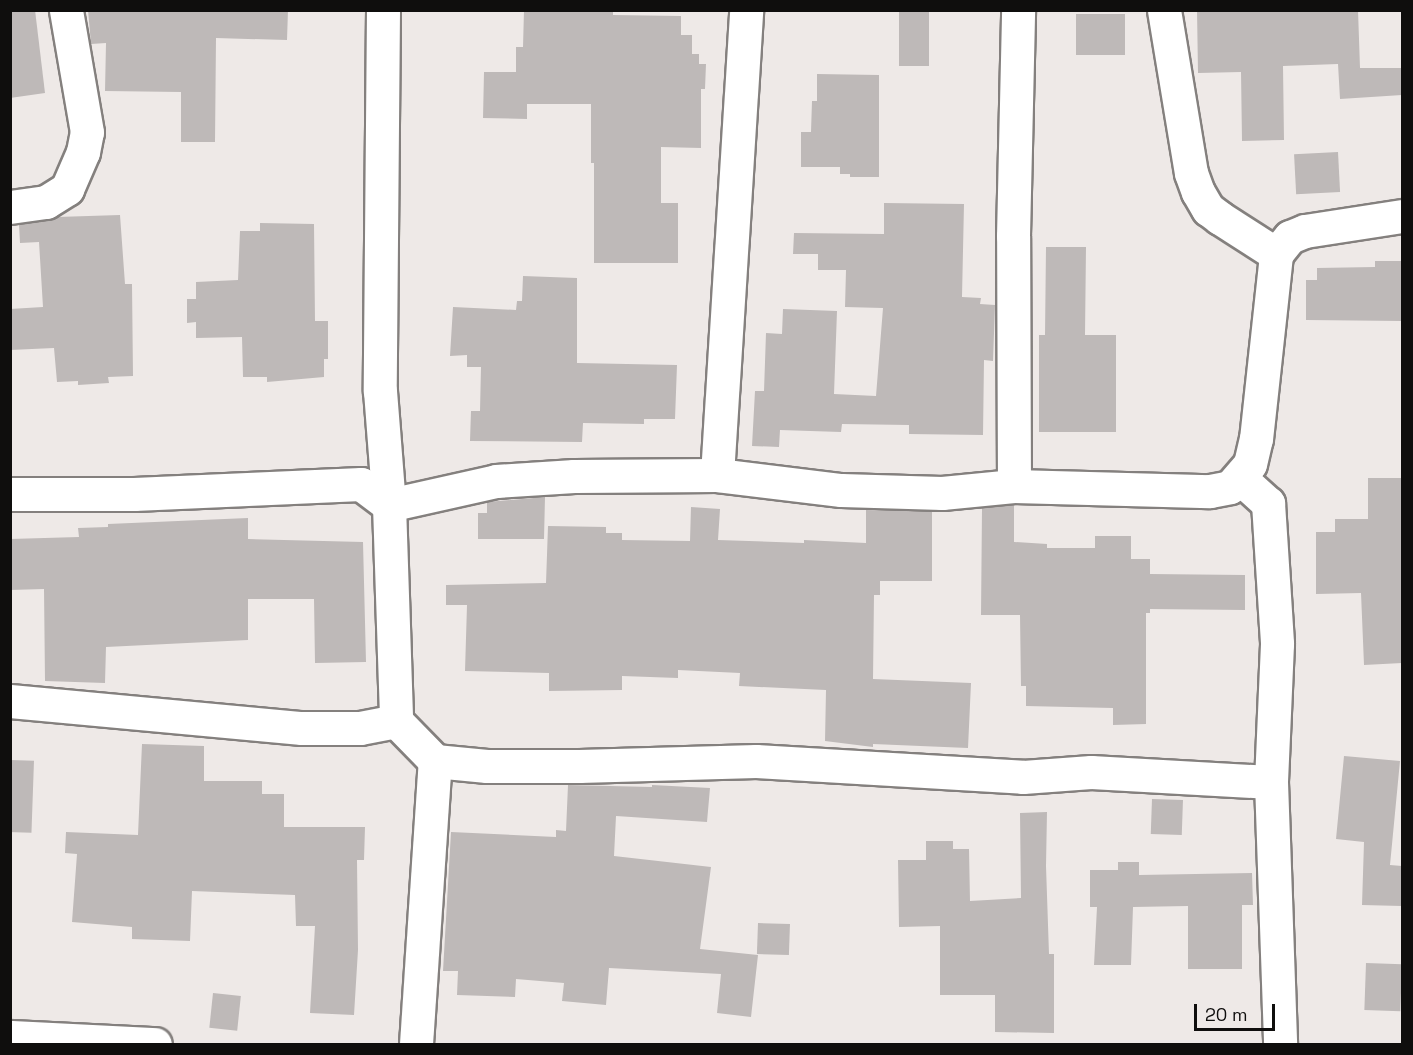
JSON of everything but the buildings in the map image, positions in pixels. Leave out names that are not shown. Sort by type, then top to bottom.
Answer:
[{"type":"street","points":[[10,207],[46,202],[67,189],[83,152],[87,132],[66,10]]},
{"type":"street","points":[[383,10],[380,391],[389,505],[396,721],[435,761],[488,765],[556,766],[756,761],[1023,777],[1091,772],[1271,782]]},
{"type":"street","points":[[717,475],[746,10]]},
{"type":"street","points":[[1014,486],[1013,236],[1018,10]]},
{"type":"street","points":[[1164,10],[1191,173],[1197,192],[1208,209],[1276,254]]},
{"type":"street","points":[[389,505],[496,481],[574,476],[717,475],[841,490],[942,493],[1014,486],[1210,491],[1230,487],[1251,464],[1256,439],[1276,254],[1290,237],[1305,231],[1402,216]]},
{"type":"street","points":[[1240,478],[1268,503],[1277,644],[1271,782],[1280,1044]]},
{"type":"street","points":[[10,494],[134,495],[362,484],[389,505]]},
{"type":"street","points":[[10,701],[302,728],[360,728],[396,721]]},
{"type":"street","points":[[416,1044],[435,761]]},
{"type":"street","points":[[10,1036],[155,1044]]}]
